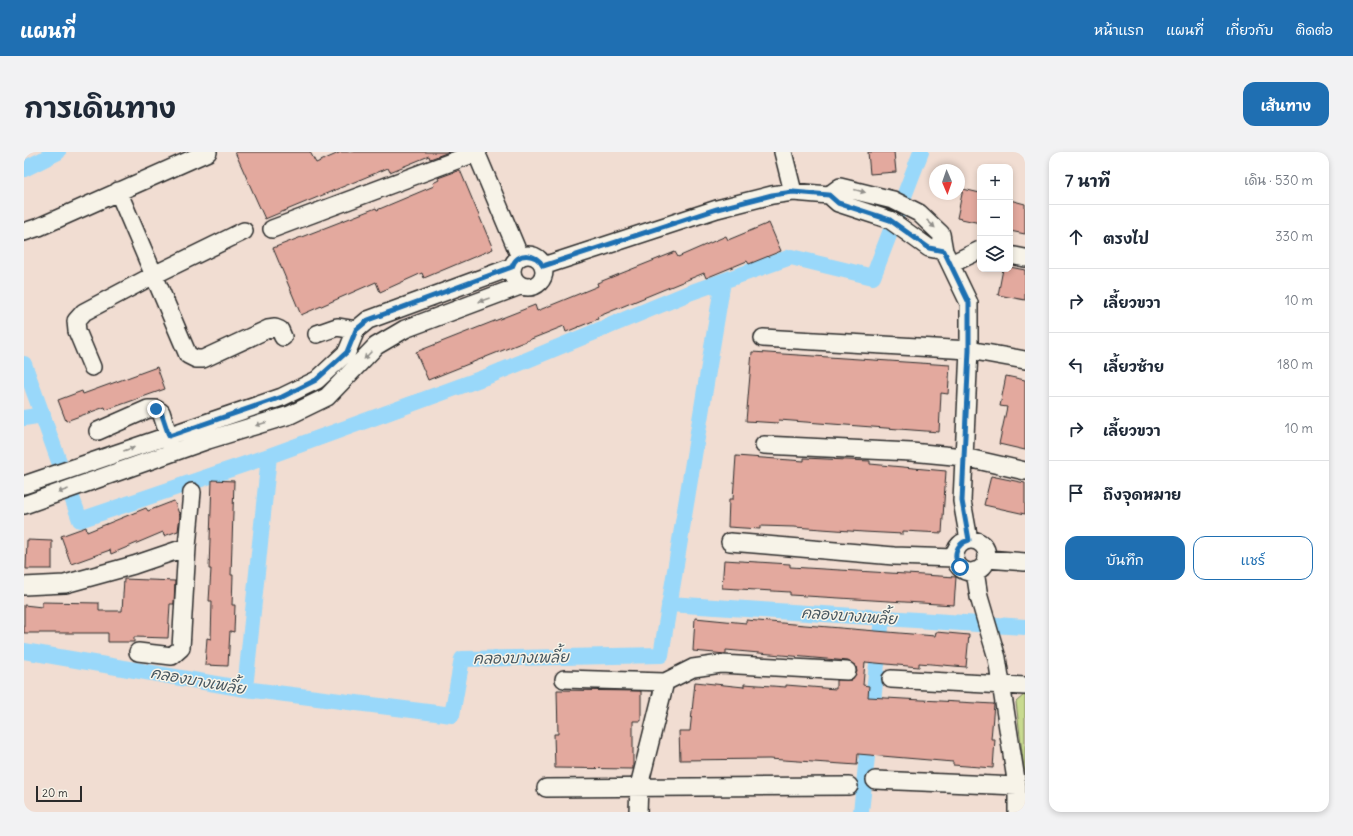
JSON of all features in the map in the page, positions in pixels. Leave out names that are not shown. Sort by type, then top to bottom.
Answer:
[{"type":"street","points":[[24,232],[39,228],[118,191],[208,152]]},
{"type":"street","points":[[272,229],[477,152],[516,262],[513,279],[520,286]]},
{"type":"street","points":[[783,152],[793,192]]},
{"type":"street","points":[[543,266],[717,209],[772,195],[793,192],[829,195],[840,186],[893,200],[919,213],[941,234],[948,258],[969,303],[969,350],[962,501],[969,540]]},
{"type":"street","points":[[118,191],[188,355],[196,359],[204,359],[268,328],[280,330],[283,337]]},
{"type":"street","points":[[92,367],[77,331],[76,321],[84,312],[154,275],[244,231]]},
{"type":"street","points":[[948,258],[977,251]]},
{"type":"street","points":[[24,485],[282,397],[316,380],[347,352],[356,330],[368,320],[516,262],[525,255],[536,257],[543,266],[544,271],[540,282],[531,287],[520,286],[405,329],[376,346],[327,397],[290,415],[174,452],[26,505]]},
{"type":"street","points":[[1013,256],[1025,258]]},
{"type":"street","points":[[317,334],[337,327],[356,330]]},
{"type":"street","points":[[763,338],[969,350],[1025,360]]},
{"type":"street","points":[[98,431],[148,409],[156,409],[161,412],[174,452]]},
{"type":"street","points":[[764,445],[911,452],[964,457],[1025,471]]},
{"type":"street","points":[[138,652],[172,656],[181,648],[192,492]]},
{"type":"street","points":[[969,540],[974,540],[983,545],[987,554],[987,559],[982,567],[974,571],[964,570],[960,567],[955,558],[957,548],[969,540]]},
{"type":"street","points":[[730,542],[894,556],[955,558]]},
{"type":"street","points":[[24,586],[65,584],[134,565],[187,546]]},
{"type":"street","points":[[987,559],[1025,562]]},
{"type":"street","points":[[974,571],[979,597],[997,658],[1002,685],[1017,786],[1017,812]]},
{"type":"street","points":[[564,679],[665,682],[693,668],[721,664],[847,671]]},
{"type":"street","points":[[891,679],[1025,686]]},
{"type":"street","points":[[638,812],[639,786],[665,682]]},
{"type":"street","points":[[874,780],[1017,786]]},
{"type":"street","points":[[546,788],[639,786],[849,786]]},
{"type":"green space","points":[[1025,694],[1025,777],[1016,702]]},
{"type":"building","points":[[235,152],[310,152],[316,163],[341,152],[449,152],[430,159],[429,156],[390,172],[388,168],[265,219]]},
{"type":"building","points":[[868,152],[894,152],[896,172],[870,174]]},
{"type":"building","points":[[460,170],[493,249],[424,278],[422,273],[380,292],[376,282],[301,315],[273,248],[376,208],[377,210],[434,186],[433,183],[439,180],[438,178]]},
{"type":"building","points":[[965,189],[977,192],[977,222],[957,218],[961,200],[965,200]]},
{"type":"building","points":[[1013,201],[1025,204],[1025,234],[1013,232]]},
{"type":"building","points":[[769,223],[781,251],[749,264],[747,261],[706,278],[704,273],[597,317],[598,319],[566,332],[564,326],[428,380],[416,352],[535,305],[537,311],[598,286],[597,283],[675,252],[678,257],[726,236],[728,240]]},
{"type":"building","points":[[1013,268],[1025,270],[1025,300],[998,295],[1002,272],[1013,272]]},
{"type":"building","points":[[752,352],[950,365],[948,394],[941,393],[939,432],[779,420],[778,423],[746,421]]},
{"type":"building","points":[[157,367],[165,389],[106,410],[105,407],[66,421],[58,400],[82,391],[83,394]]},
{"type":"building","points":[[1006,376],[1025,380],[1025,450],[999,444],[1007,407],[1000,406]]},
{"type":"building","points":[[736,456],[804,461],[804,458],[870,461],[870,464],[946,471],[942,533],[903,531],[903,534],[794,527],[760,526],[760,529],[728,527],[729,499],[733,499]]},
{"type":"building","points":[[991,476],[1025,483],[1025,514],[984,505]]},
{"type":"building","points":[[212,480],[234,481],[231,575],[233,575],[232,605],[235,605],[234,632],[230,631],[228,666],[205,665],[207,638],[211,639],[212,601],[209,601],[211,569],[209,569]]},
{"type":"building","points":[[174,501],[180,516],[178,531],[164,536],[163,532],[111,554],[110,550],[71,564],[61,536],[86,527],[87,532],[146,508],[148,511]]},
{"type":"building","points":[[27,540],[52,541],[52,569],[26,569]]},
{"type":"building","points":[[724,560],[790,564],[790,567],[956,577],[954,605],[790,595],[790,592],[722,588]]},
{"type":"building","points":[[124,579],[175,581],[174,604],[170,604],[168,638],[134,637],[134,642],[108,642],[108,633],[24,633],[24,605],[42,607],[42,602],[99,603],[99,611],[122,611]]},
{"type":"building","points":[[695,618],[746,623],[746,620],[935,636],[936,632],[969,635],[966,667],[919,663],[919,667],[865,662],[863,685],[869,686],[868,697],[994,704],[991,739],[995,739],[993,768],[953,765],[953,762],[858,754],[857,765],[769,759],[680,760],[679,731],[690,731],[695,682],[744,687],[744,684],[786,687],[786,685],[836,689],[836,680],[851,680],[857,672],[856,666],[848,661],[726,650],[726,654],[693,651]]},
{"type":"building","points":[[557,690],[641,691],[641,721],[633,721],[633,769],[555,768],[554,734],[558,734]]},
{"type":"waterway","points":[[24,169],[58,152]]},
{"type":"waterway","points":[[24,364],[80,520],[269,456],[491,375],[689,293],[791,257],[873,277],[921,152]]},
{"type":"waterway","name":"คลองบางเพลี้ย","points":[[24,651],[245,689],[452,715],[462,659],[661,655],[723,281]]},
{"type":"waterway","points":[[24,418],[43,415]]},
{"type":"waterway","points":[[245,689],[269,456]]},
{"type":"waterway","name":"คลองบางเพลี้ย","points":[[669,604],[1025,627]]},
{"type":"waterway","points":[[861,812],[882,618]]},
{"type":"route","points":[[156,409],[161,412],[169,436],[282,397],[316,380],[347,352],[356,330],[368,320],[394,309],[512,267],[516,260],[525,255],[536,257],[543,266],[717,209],[772,195],[793,192],[829,195],[838,203],[890,220],[913,235],[929,248],[944,251],[969,303],[969,350],[962,501],[969,540],[960,544],[955,553],[955,558],[960,567]]}]
